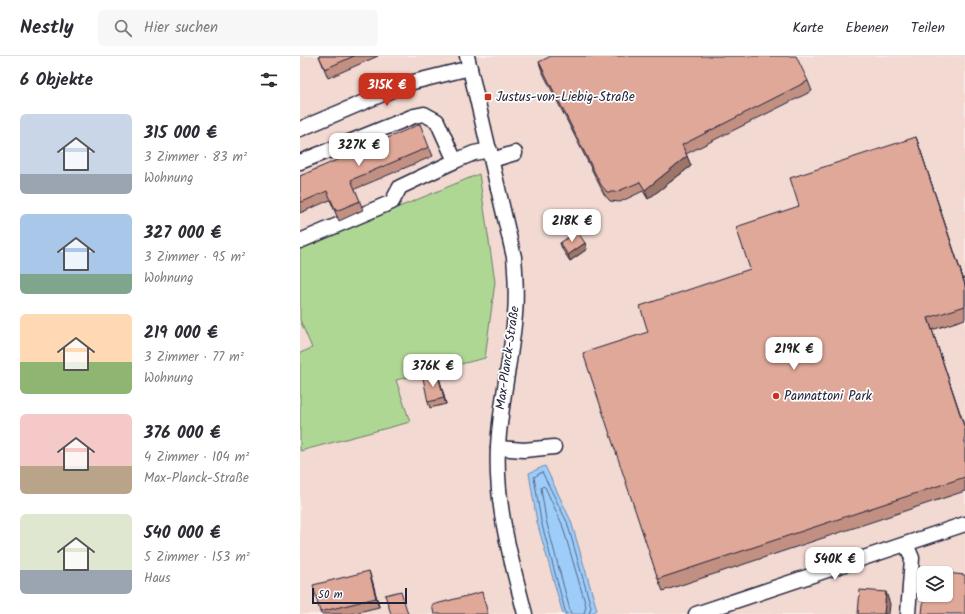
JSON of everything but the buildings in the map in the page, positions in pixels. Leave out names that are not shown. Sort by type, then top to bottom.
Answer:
[{"type":"street","points":[[300,129],[409,83],[468,62]]},
{"type":"street","name":"Max-Planck-Straße","points":[[468,62],[509,232],[516,280],[514,324],[500,412],[498,484],[505,536],[525,614]]},
{"type":"street","points":[[300,162],[414,116],[424,114],[437,122],[455,161]]},
{"type":"street","points":[[300,241],[392,202],[400,187],[455,161],[474,154],[491,155],[515,153]]},
{"type":"street","points":[[498,448],[524,450],[554,447]]},
{"type":"street","points":[[696,614],[965,524]]},
{"type":"street","points":[[906,544],[912,558],[908,614]]},
{"type":"shaded area","points":[[300,56],[965,56],[965,614],[300,614],[300,451],[409,422],[396,380],[485,358],[300,248]]},
{"type":"shaded area","points":[[300,320],[312,348],[300,353]]},
{"type":"green space","points":[[479,174],[495,282],[485,358],[396,380],[410,422],[300,451],[300,353],[312,348],[300,320],[300,248]]},
{"type":"water","points":[[545,466],[571,521],[597,610],[590,614],[563,614],[537,522],[529,473]]},
{"type":"place","name":"Justus-von-Liebig-Straße","points":[[488,97]]},
{"type":"place","name":"Pannattoni Park","points":[[776,396]]}]
